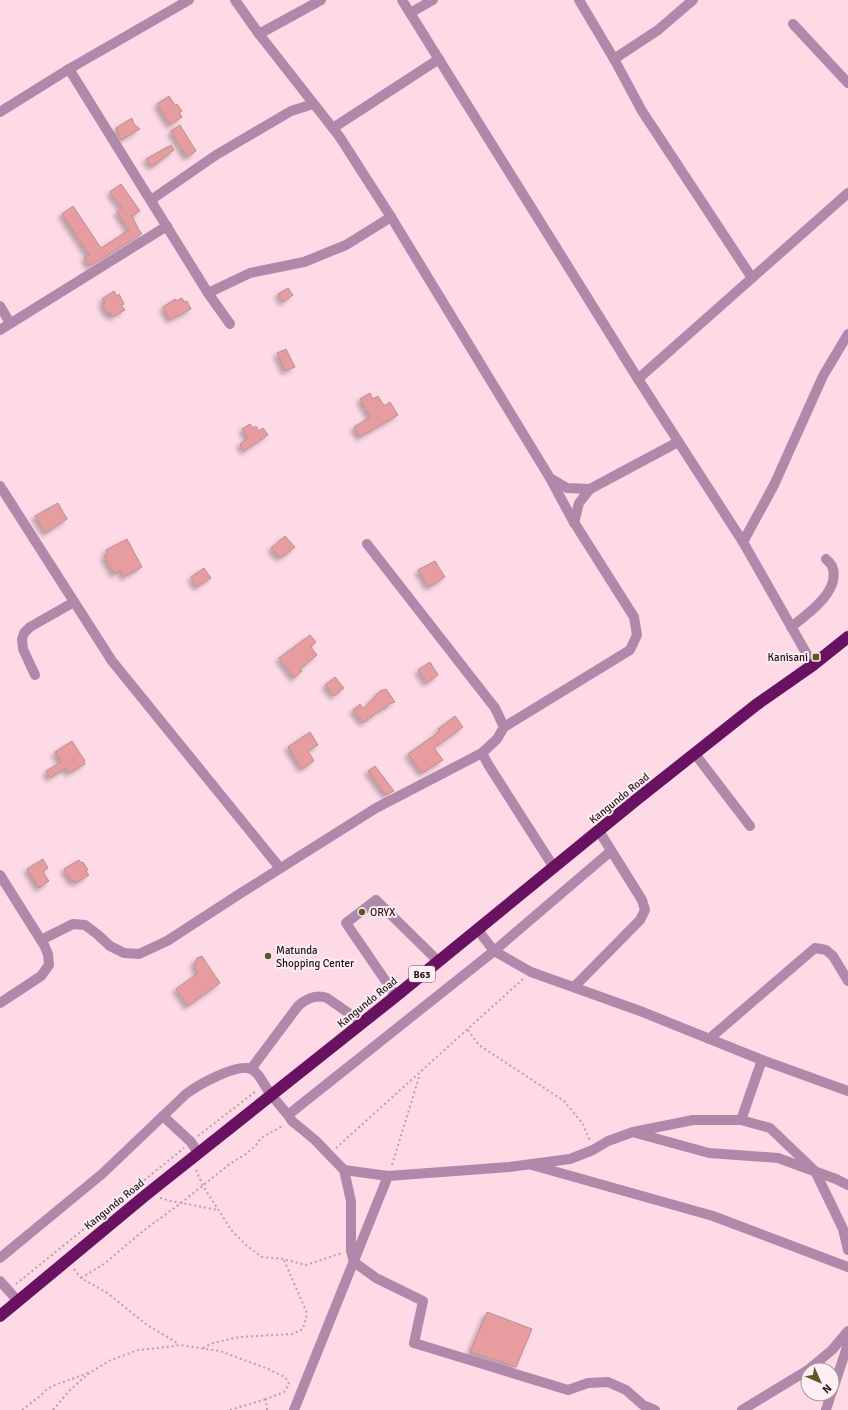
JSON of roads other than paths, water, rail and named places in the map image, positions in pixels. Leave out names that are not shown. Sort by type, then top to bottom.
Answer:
[{"type":"highway","name":"Kangundo Road","points":[[0,1316],[147,1194],[396,996],[553,866],[756,705],[813,665],[848,637]]},
{"type":"street","points":[[0,112],[69,69],[188,0]]},
{"type":"street","points":[[41,940],[73,924],[85,926],[97,934],[110,946],[124,953],[139,954],[167,941],[376,808],[482,753],[497,739],[504,727],[630,650],[637,635],[634,617],[574,523],[550,478],[391,217],[333,128],[259,34],[235,0]]},
{"type":"street","points":[[259,34],[321,0]]},
{"type":"street","points":[[402,0],[638,379],[743,542],[813,665]]},
{"type":"street","points":[[410,14],[433,0]]},
{"type":"street","points":[[579,0],[614,59],[642,111],[752,278]]},
{"type":"street","points":[[614,59],[658,30],[693,0]]},
{"type":"street","points":[[793,24],[848,82]]},
{"type":"street","points":[[333,128],[439,59]]},
{"type":"street","points":[[69,69],[208,293],[230,324]]},
{"type":"street","points":[[151,200],[216,154],[291,111],[314,104]]},
{"type":"street","points":[[638,379],[848,193]]},
{"type":"street","points":[[208,293],[250,273],[304,262],[346,245],[391,217]]},
{"type":"street","points":[[0,330],[167,226]]},
{"type":"street","points":[[0,306],[10,323]]},
{"type":"street","points":[[743,542],[774,485],[823,376],[848,334]]},
{"type":"street","points":[[574,523],[579,503],[590,489],[678,442]]},
{"type":"street","points":[[550,478],[567,488],[590,489]]},
{"type":"street","points":[[0,486],[112,661],[280,868]]},
{"type":"street","points":[[366,544],[495,708],[504,727]]},
{"type":"street","points":[[791,627],[810,613],[827,595],[831,588],[833,580],[832,566],[826,559]]},
{"type":"street","points":[[35,675],[23,649],[22,639],[24,633],[30,627],[74,602]]},
{"type":"street","points":[[482,753],[553,866]]},
{"type":"street","points":[[694,754],[750,826]]},
{"type":"street","points":[[574,987],[640,920],[645,910],[642,900],[599,831]]},
{"type":"street","points":[[290,1118],[494,951],[611,851]]},
{"type":"street","points":[[0,875],[41,940],[48,954],[49,966],[41,976],[0,1003]]},
{"type":"street","points":[[396,996],[346,923],[376,900],[438,961]]},
{"type":"street","points":[[477,929],[494,951],[531,972],[574,987],[762,1060],[848,1090]]},
{"type":"street","points":[[709,1039],[815,948],[826,950],[833,956],[848,980]]},
{"type":"street","points":[[252,1070],[298,1006],[305,1000],[312,997],[321,996],[328,998],[363,1022]]},
{"type":"street","points":[[741,1120],[762,1060]]},
{"type":"street","points":[[0,1258],[102,1174],[196,1086],[231,1071],[244,1068],[252,1070],[261,1078],[271,1095],[290,1118],[330,1154],[344,1170],[351,1201],[351,1251],[354,1262],[376,1278],[423,1301],[414,1342],[568,1390],[588,1383],[608,1382],[626,1390],[643,1405],[655,1410]]},
{"type":"street","points":[[163,1116],[190,1142],[194,1156]]},
{"type":"street","points":[[344,1170],[388,1176],[509,1167],[570,1159],[593,1150],[608,1140],[634,1132],[693,1120],[741,1120],[770,1128],[815,1171],[843,1229],[848,1250]]},
{"type":"street","points":[[634,1132],[708,1153],[778,1158],[848,1185]]},
{"type":"street","points":[[529,1164],[713,1216],[848,1267]]},
{"type":"street","points":[[294,1410],[388,1176]]},
{"type":"street","points":[[0,1281],[18,1301]]},
{"type":"street","points":[[818,1362],[832,1350],[848,1332]]},
{"type":"street","points":[[840,1374],[846,1360],[848,1344]]},
{"type":"street","points":[[742,1410],[800,1375]]},
{"type":"place","name":"Kanisani","points":[[816,657]]},
{"type":"place","name":"ORYX","points":[[362,912]]},
{"type":"place","name":"Matunda Shopping Center","points":[[268,956]]}]
